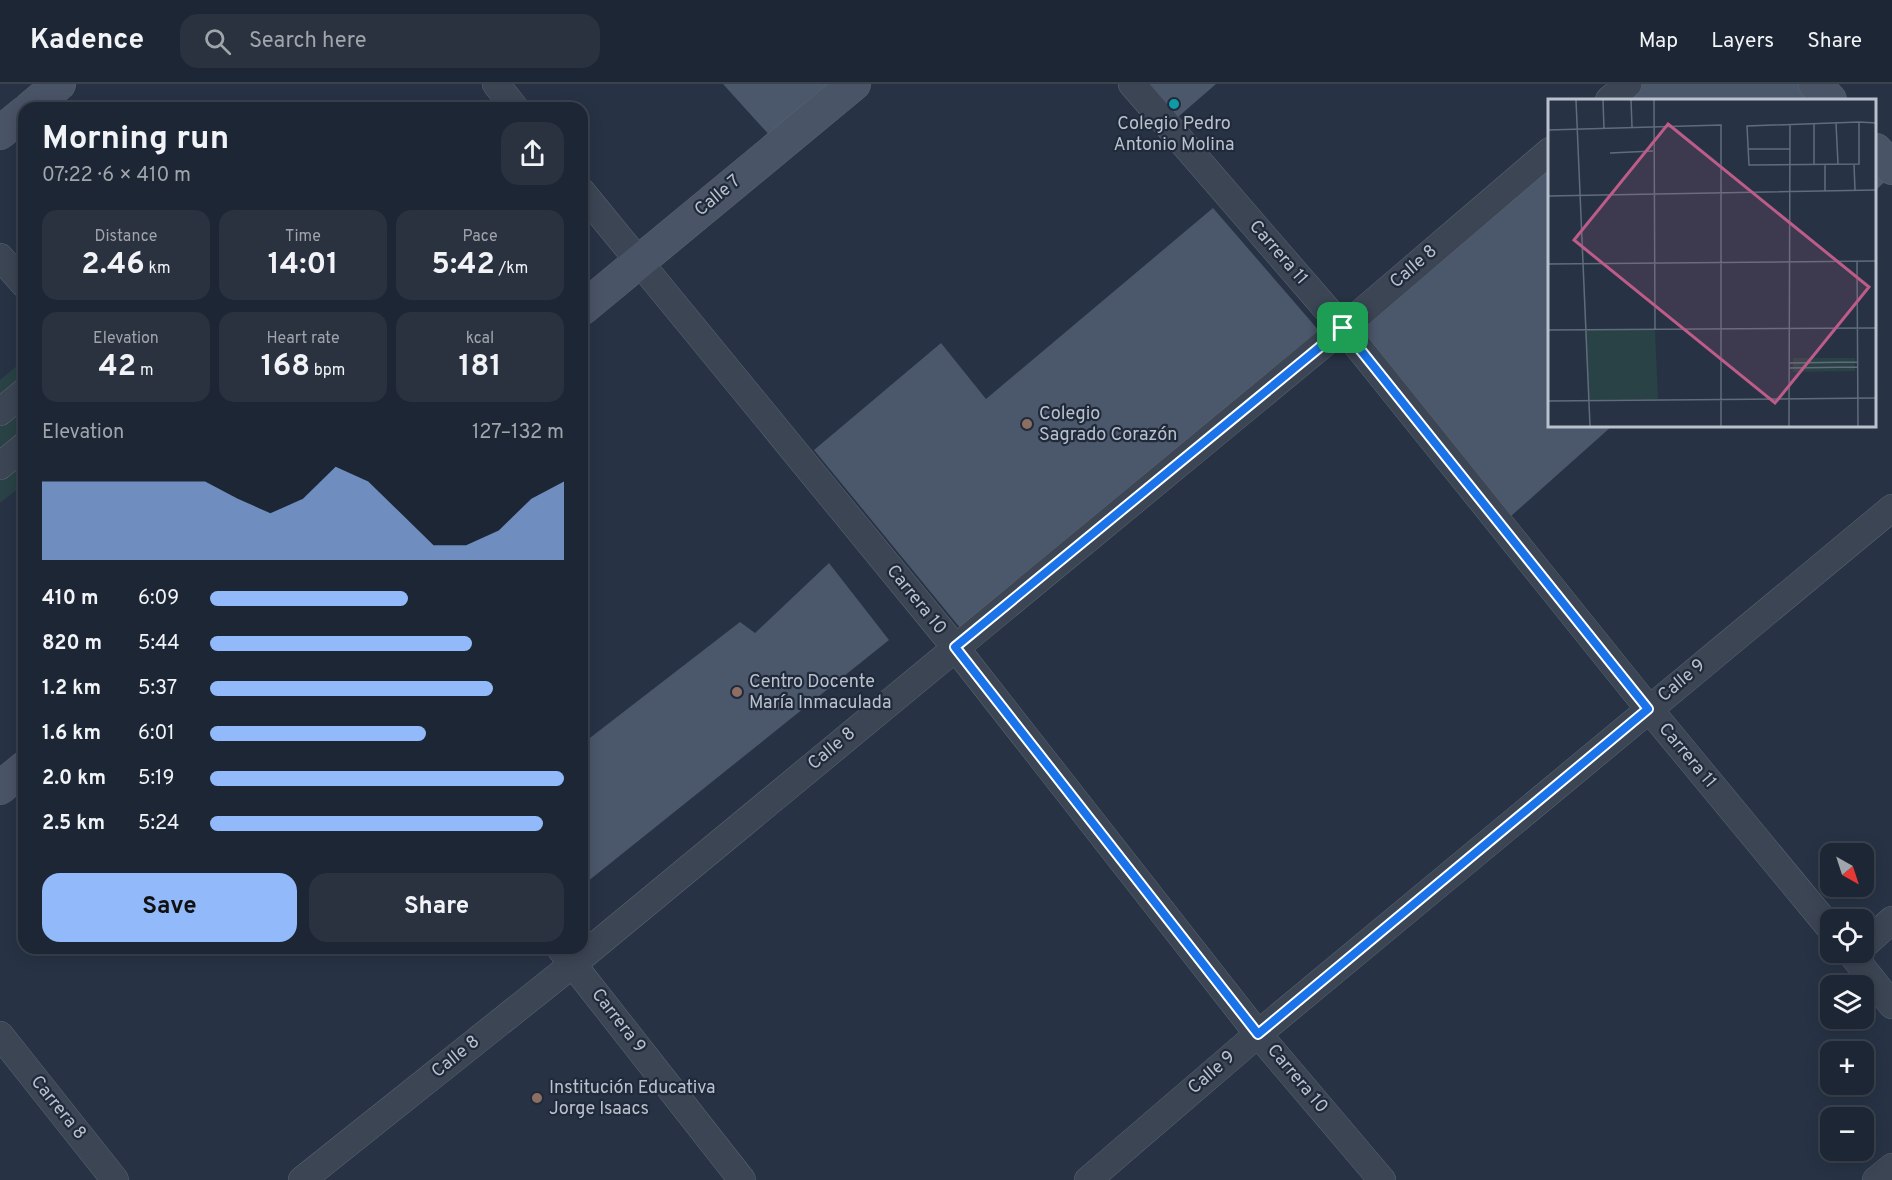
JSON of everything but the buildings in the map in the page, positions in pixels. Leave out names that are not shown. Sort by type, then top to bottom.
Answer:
[{"type":"street","points":[[37,102],[59,84]]},
{"type":"street","points":[[496,84],[510,102]]},
{"type":"street","name":"Calle 7","points":[[588,304],[854,84]]},
{"type":"street","name":"Carrera 11","points":[[1132,84],[1343,328],[1648,709],[1820,916]]},
{"type":"street","points":[[1610,99],[1628,84]]},
{"type":"street","points":[[1815,84],[1829,99]]},
{"type":"street","points":[[0,133],[18,118]]},
{"type":"street","points":[[1877,152],[1892,168]]},
{"type":"street","name":"Calle 8","points":[[588,939],[955,647],[1343,328],[1548,153]]},
{"type":"street","name":"Carrera 10","points":[[588,200],[955,647],[1258,1034],[1382,1180]]},
{"type":"street","points":[[0,256],[18,277]]},
{"type":"street","points":[[0,412],[18,397]]},
{"type":"street","points":[[0,466],[18,451]]},
{"type":"street","name":"Calle 9","points":[[1088,1180],[1258,1034],[1892,508]]},
{"type":"street","points":[[0,788],[18,773]]},
{"type":"street","points":[[1874,935],[1892,920]]},
{"type":"street","name":"Calle 8","points":[[302,1180],[566,956]]},
{"type":"street","name":"Carrera 9","points":[[566,956],[742,1180]]},
{"type":"street","points":[[1863,963],[1892,1005]]},
{"type":"street","name":"Carrera 8","points":[[0,1035],[115,1180]]},
{"type":"street","points":[[1876,1180],[1892,1167]]},
{"type":"green space","points":[[18,365],[18,489],[0,503],[0,380]]},
{"type":"place","name":"Colegio Pedro Antonio Molina","points":[[1174,104]]},
{"type":"place","name":"Colegio Sagrado Corazón","points":[[1027,424]]},
{"type":"place","name":"Centro Docente María Inmaculada","points":[[737,692]]},
{"type":"place","name":"Institución Educativa Jorge Isaacs","points":[[537,1098]]},
{"type":"route","points":[[1343,328],[1648,709],[1258,1034],[955,647],[1343,328]]}]
